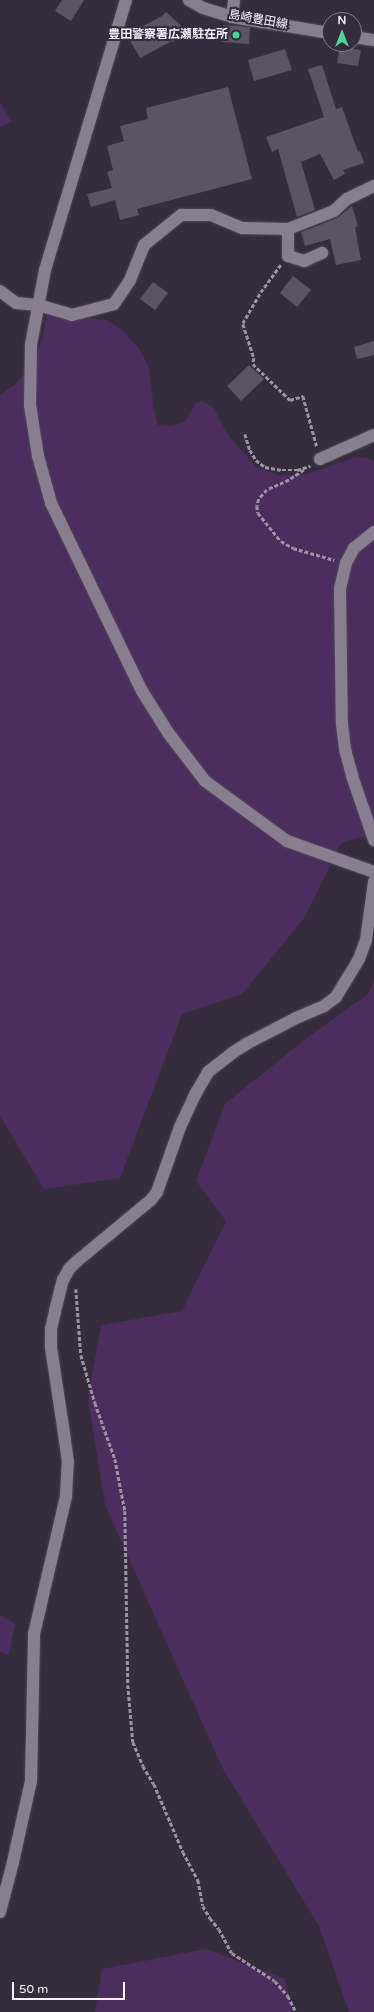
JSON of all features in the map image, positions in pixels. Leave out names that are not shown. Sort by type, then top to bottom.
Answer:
[{"type":"street","points":[[126,0],[45,270],[31,345],[30,405],[38,456],[49,497],[90,587],[142,691],[169,734],[205,781],[287,841],[374,872]]},
{"type":"street","name":"島崎豊田線","points":[[189,0],[203,8],[232,16],[322,32]]},
{"type":"street","points":[[232,16],[234,0]]},
{"type":"street","points":[[362,38],[374,40]]},
{"type":"street","points":[[0,291],[16,303],[38,305],[72,315],[114,304],[130,280],[144,245],[181,215],[211,215],[242,228],[288,228],[334,211],[347,199],[374,186]]},
{"type":"street","points":[[288,228],[288,256],[304,261],[322,253]]},
{"type":"street","points":[[320,459],[374,435]]},
{"type":"street","points":[[374,532],[354,548],[346,563],[340,589],[343,730],[345,749],[352,776],[374,840]]},
{"type":"street","points":[[0,1912],[31,1781],[34,1634],[66,1496],[68,1462],[53,1365],[52,1329],[63,1280],[69,1269],[76,1262],[151,1200],[157,1192],[180,1127],[208,1072],[222,1060],[248,1043],[296,1018],[324,1006],[336,998],[359,959],[366,940],[374,882]]},
{"type":"path","points":[[288,256],[260,294],[244,324],[254,358],[253,364],[290,400],[303,396],[320,459]]},
{"type":"path","points":[[245,434],[250,450],[256,460],[266,467],[282,470],[306,469],[267,490],[259,499],[257,506],[258,513],[281,541],[293,548],[346,563]]},
{"type":"path","points":[[76,1262],[76,1304],[81,1355],[95,1403],[116,1458],[125,1511],[128,1685],[133,1742],[143,1766],[154,1784],[183,1852],[198,1880],[203,1906],[210,1918],[219,1929],[232,1953],[275,1981],[288,1996],[296,2012]]},
{"type":"shaded area","points":[[0,102],[12,122],[0,127]]},
{"type":"shaded area","points":[[50,308],[75,311],[87,318],[106,320],[121,329],[138,347],[149,367],[154,411],[158,425],[172,426],[185,421],[196,403],[202,401],[213,407],[229,436],[256,467],[277,475],[305,475],[356,457],[368,458],[374,461],[374,833],[341,843],[305,917],[242,994],[182,1014],[120,1178],[44,1189],[0,1116],[0,395],[16,384],[36,358],[44,332],[46,316]]},
{"type":"shaded area","points":[[374,982],[374,2012],[349,2012],[319,1926],[223,1769],[105,1505],[88,1399],[101,1325],[182,1311],[226,1221],[196,1181],[225,1104],[308,1037],[368,994]]},
{"type":"shaded area","points":[[0,1615],[15,1624],[9,1655],[0,1652]]},
{"type":"shaded area","points":[[206,1949],[284,1978],[293,2012],[95,2012],[102,1969]]},
{"type":"building","points":[[62,0],[84,0],[71,21],[55,11]]},
{"type":"building","points":[[166,12],[185,29],[173,42],[172,41],[140,58],[127,35],[162,16]]},
{"type":"building","points":[[223,25],[250,27],[249,44],[222,42]]},
{"type":"building","points":[[285,49],[292,70],[254,81],[248,60]]},
{"type":"building","points":[[339,52],[361,52],[358,66],[337,63]]},
{"type":"building","points":[[322,65],[336,109],[342,107],[358,152],[360,151],[364,163],[343,170],[345,174],[334,180],[320,154],[301,162],[315,210],[297,217],[278,149],[272,152],[266,137],[324,117],[308,69]]},
{"type":"building","points":[[228,87],[252,179],[137,209],[139,215],[120,220],[115,200],[91,207],[87,194],[112,188],[107,172],[113,170],[107,146],[124,141],[120,126],[148,119],[146,108]]},
{"type":"building","points":[[352,206],[358,226],[355,227],[361,260],[336,265],[330,239],[305,246],[301,232],[337,218]]},
{"type":"building","points":[[293,276],[311,290],[297,307],[280,293]]},
{"type":"building","points":[[153,282],[168,293],[155,310],[140,299]]},
{"type":"building","points":[[374,341],[374,355],[357,359],[354,347]]},
{"type":"building","points":[[249,365],[264,379],[241,401],[227,386]]},
{"type":"place","name":"豊田警察署広瀬駐在所","points":[[236,35]]}]
